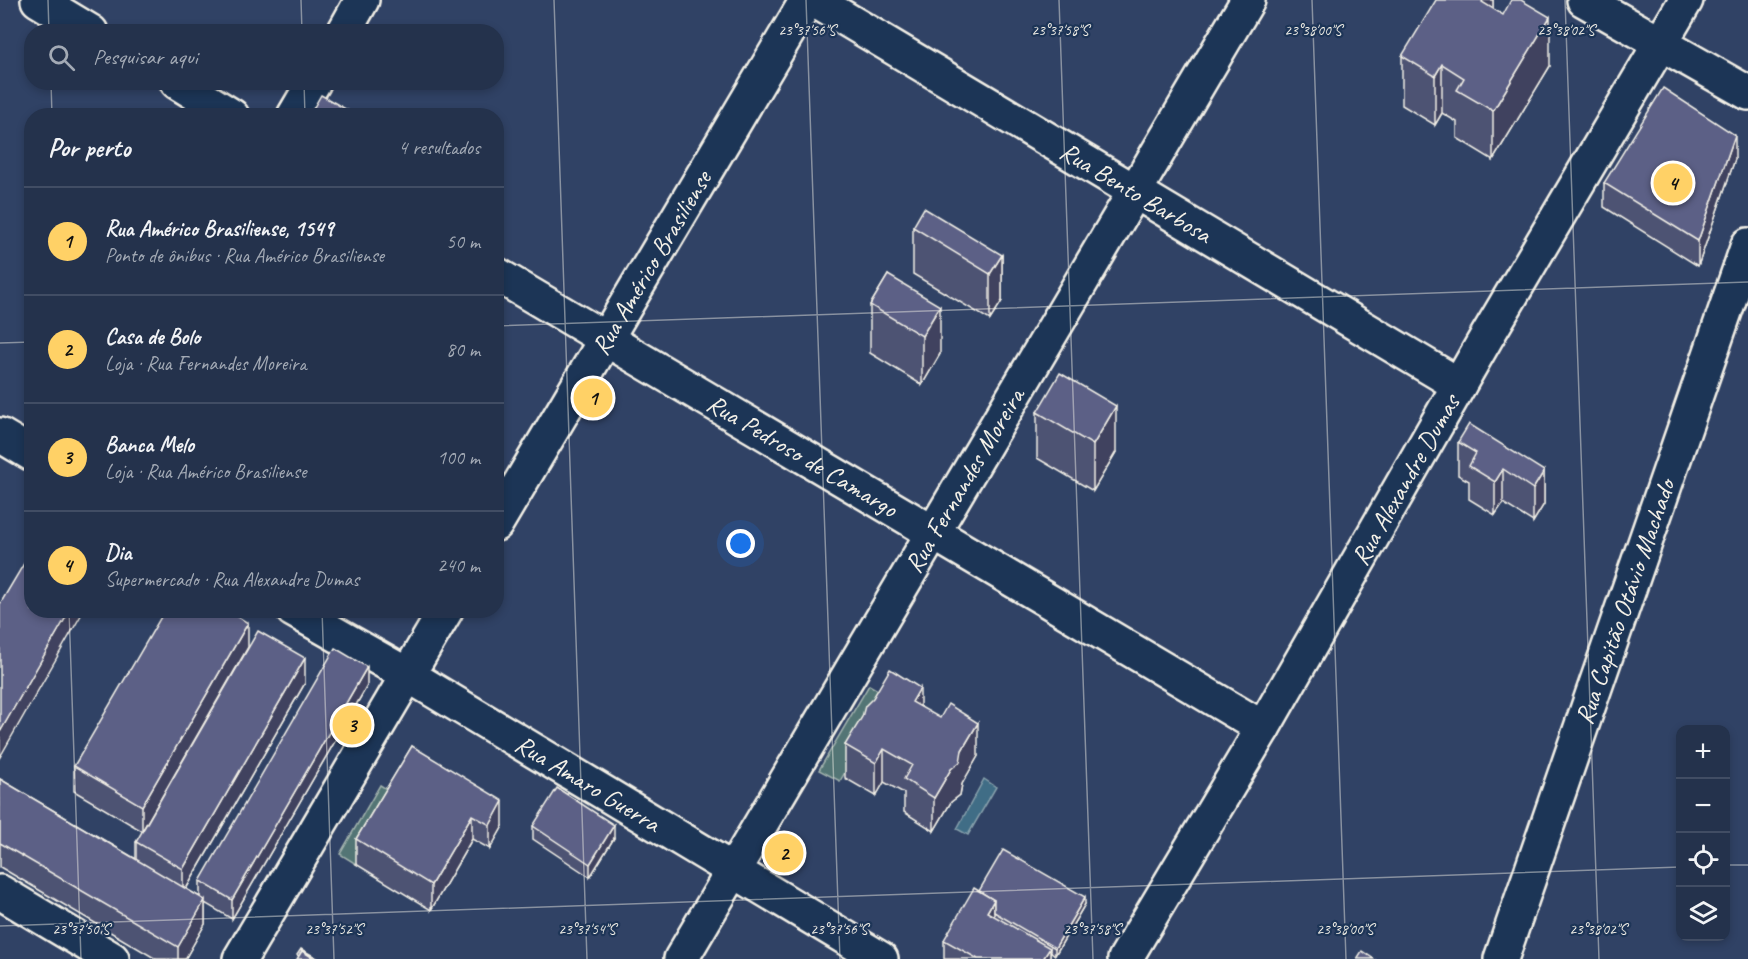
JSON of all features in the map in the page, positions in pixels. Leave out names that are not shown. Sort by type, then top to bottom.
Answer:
[{"type":"street","points":[[38,0],[78,24]]},
{"type":"street","points":[[348,24],[361,0]]},
{"type":"street","name":"Rua Américo Brasiliense","points":[[504,510],[807,0]]},
{"type":"street","name":"Rua Bento Barbosa","points":[[814,0],[1428,364],[1459,385]]},
{"type":"street","name":"Rua Fernandes Moreira","points":[[681,959],[1248,0]]},
{"type":"street","points":[[1584,0],[1748,93]]},
{"type":"street","name":"Rua Alexandre Dumas","points":[[1125,959],[1263,728],[1459,385],[1686,0]]},
{"type":"street","points":[[190,90],[219,108]]},
{"type":"street","points":[[299,108],[309,90]]},
{"type":"street","name":"Rua Capitão Otávio Machado","points":[[1501,959],[1748,244]]},
{"type":"street","name":"Rua Pedroso de Camargo","points":[[504,279],[1263,728]]},
{"type":"street","points":[[0,435],[24,449]]},
{"type":"street","name":"Rua Amaro Guerra","points":[[306,618],[408,675],[881,959]]},
{"type":"street","points":[[240,959],[441,618]]},
{"type":"street","points":[[0,892],[112,959]]},
{"type":"green space","points":[[869,685],[888,696],[840,781],[819,770]]},
{"type":"green space","points":[[380,785],[396,795],[356,864],[340,854]]},
{"type":"water","points":[[984,779],[996,787],[968,835],[957,829]]},
{"type":"building","points":[[1436,0],[1483,0],[1482,2],[1503,15],[1511,0],[1521,0],[1550,17],[1493,111],[1457,90],[1464,78],[1442,64],[1435,76],[1402,56]]},
{"type":"building","points":[[1663,88],[1735,135],[1698,241],[1604,183]]},
{"type":"building","points":[[321,95],[344,108],[314,108]]},
{"type":"building","points":[[924,208],[1002,255],[990,274],[913,227]]},
{"type":"building","points":[[888,275],[940,306],[922,336],[870,305]]},
{"type":"building","points":[[1060,373],[1116,406],[1093,445],[1037,412]]},
{"type":"building","points":[[1469,424],[1544,471],[1533,489],[1503,469],[1495,482],[1469,466],[1476,453],[1458,442]]},
{"type":"building","points":[[24,564],[24,618],[65,618],[0,732],[0,604]]},
{"type":"building","points":[[160,618],[240,618],[248,623],[142,806],[74,766]]},
{"type":"building","points":[[258,631],[305,658],[183,869],[136,842]]},
{"type":"building","points":[[335,648],[367,667],[232,900],[200,881]]},
{"type":"building","points":[[890,669],[920,688],[912,702],[940,718],[948,704],[978,723],[962,750],[960,762],[951,769],[934,798],[904,779],[912,765],[884,749],[876,763],[845,745],[862,717],[865,706],[873,698]]},
{"type":"building","points":[[412,746],[503,801],[490,825],[472,815],[431,885],[356,839]]},
{"type":"building","points":[[0,779],[205,900],[178,947],[0,843]]},
{"type":"building","points":[[557,788],[614,825],[590,864],[533,826]]},
{"type":"building","points":[[1003,850],[1085,897],[1055,948],[994,912],[994,900],[979,891]]},
{"type":"building","points":[[974,888],[994,900],[987,912],[1050,948],[1043,959],[978,959],[944,940]]},
{"type":"building","points":[[301,949],[319,959],[302,951],[299,956],[297,955]]},
{"type":"building","points":[[302,951],[315,959],[297,959]]},
{"type":"building","points":[[1362,951],[1374,959],[1357,959]]},
{"type":"place","name":"Dia","points":[[1673,183]]},
{"type":"place","name":"Rua Américo Brasiliense, 1549","points":[[593,398]]},
{"type":"place","name":"Banca Melo","points":[[352,725]]},
{"type":"place","name":"Casa de Bolo","points":[[784,853]]}]
